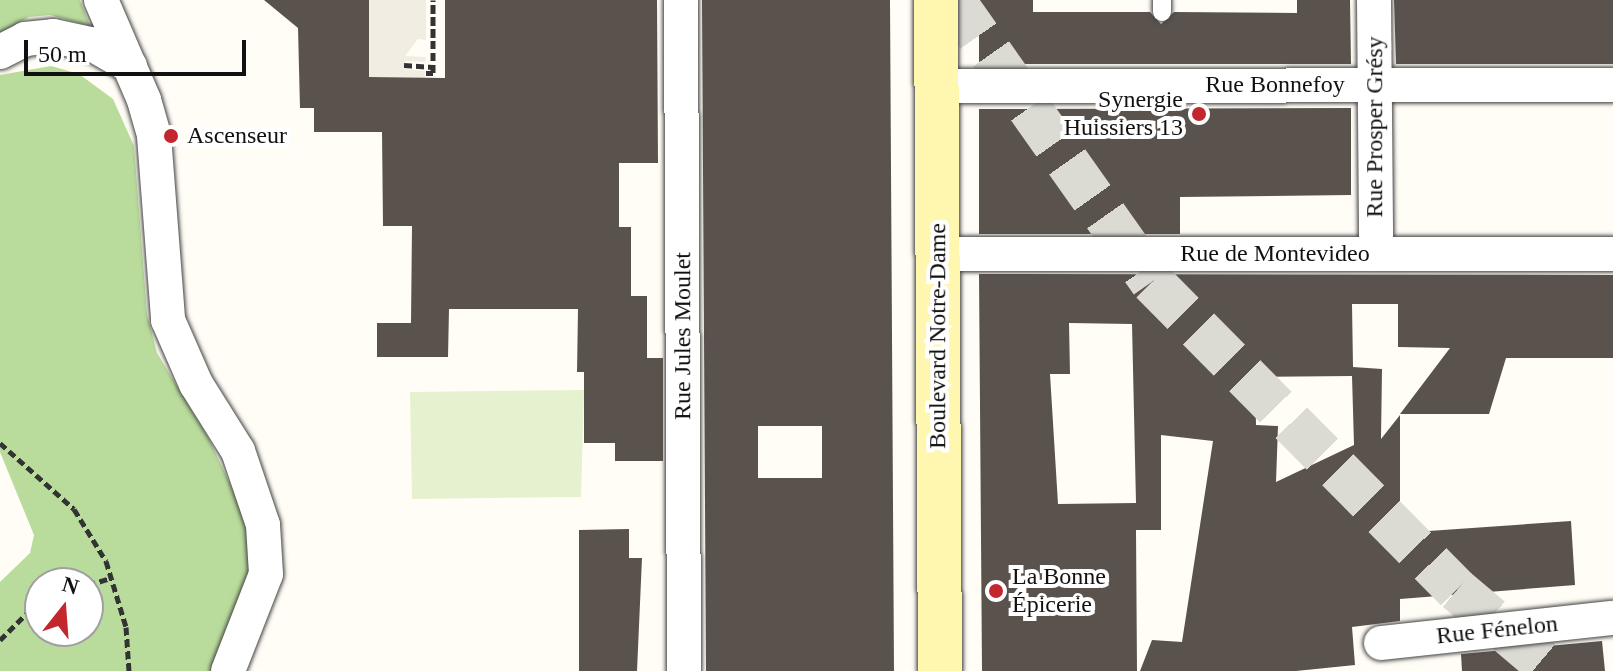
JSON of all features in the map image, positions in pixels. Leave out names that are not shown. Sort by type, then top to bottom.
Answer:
[{"type":"street","points":[[101,0],[130,66],[154,136],[168,320],[196,384],[238,451],[263,525],[266,574],[228,671]]},
{"type":"street","name":"Rue Jules Moulet","points":[[681,0],[684,671]]},
{"type":"street","name":"Boulevard Notre-Dame","points":[[936,0],[940,671]]},
{"type":"street","name":"Rue Prosper Grésy","points":[[1374,0],[1376,254]]},
{"type":"street","points":[[0,52],[25,39],[53,36],[92,44],[130,66]]},
{"type":"street","name":"Rue Bonnefoy","points":[[936,86],[1163,75],[1375,85],[1613,85]]},
{"type":"street","name":"Rue de Montevideo","points":[[937,254],[1613,254]]},
{"type":"street","name":"Rue Fénelon","points":[[1381,643],[1613,618]]},
{"type":"path","points":[[426,73],[433,73],[433,0]]},
{"type":"path","points":[[404,65],[433,67]]},
{"type":"path","points":[[0,443],[74,509],[111,578],[126,627],[129,671]]},
{"type":"path","points":[[104,580],[111,578]]},
{"type":"path","points":[[0,640],[24,616]]},
{"type":"green space","points":[[0,0],[80,0],[90,26],[50,15],[29,17],[0,33]]},
{"type":"green space","points":[[51,66],[79,74],[113,99],[134,146],[147,314],[157,353],[208,437],[246,518],[251,586],[213,671],[0,671],[0,582],[30,553],[34,535],[0,452],[0,75]]},
{"type":"green space","points":[[584,390],[581,497],[412,499],[410,392]]},
{"type":"shaded area","points":[[369,0],[426,0],[426,40],[418,39],[405,56],[426,57],[425,62],[405,61],[404,69],[425,71],[425,78],[354,77],[369,64]]},
{"type":"building","points":[[264,0],[369,0],[369,77],[445,78],[445,0],[657,0],[658,163],[619,163],[619,227],[631,227],[631,296],[647,296],[647,358],[663,358],[663,461],[615,461],[615,443],[584,443],[584,372],[577,372],[578,309],[449,309],[448,357],[377,357],[377,323],[411,323],[412,226],[383,226],[382,132],[314,132],[314,108],[300,108],[298,28]]},
{"type":"building","points":[[702,0],[890,0],[894,671],[706,671]],"holes":[[[758,426],[822,426],[822,478],[758,478]]]},
{"type":"building","points":[[979,0],[1033,0],[1033,12],[1150,12],[1161,24],[1174,12],[1297,13],[1297,0],[1350,0],[1351,64],[979,64]]},
{"type":"building","points":[[1394,0],[1613,0],[1613,64],[1396,64]]},
{"type":"building","points":[[1351,108],[1351,195],[1180,197],[1180,234],[979,234],[979,109]]},
{"type":"building","points":[[979,274],[1613,275],[1613,358],[1506,358],[1489,414],[1400,414],[1450,348],[1398,347],[1398,304],[1352,304],[1353,367],[1382,369],[1381,439],[1400,415],[1400,533],[1571,521],[1575,585],[1400,599],[1400,621],[1352,627],[1355,665],[1296,671],[1140,671],[1152,640],[1182,642],[1213,441],[1161,435],[1161,530],[1136,530],[1137,671],[982,671]],"holes":[[[1069,323],[1132,324],[1136,503],[1058,504],[1050,374],[1070,374]],[[1352,376],[1354,445],[1276,482],[1278,426],[1256,425],[1255,377]]]},
{"type":"building","points":[[629,529],[629,558],[642,558],[637,671],[579,671],[579,530]]},
{"type":"building","points":[[1602,641],[1605,671],[1462,671],[1461,654]]},
{"type":"tunnel","points":[[953,0],[1152,282],[1457,590],[1553,671]]},
{"type":"place","name":"Synergie Huissiers 13","points":[[1199,114]]},
{"type":"place","name":"Ascenseur","points":[[171,136]]},
{"type":"place","name":"La Bonne Épicerie","points":[[996,591]]}]
